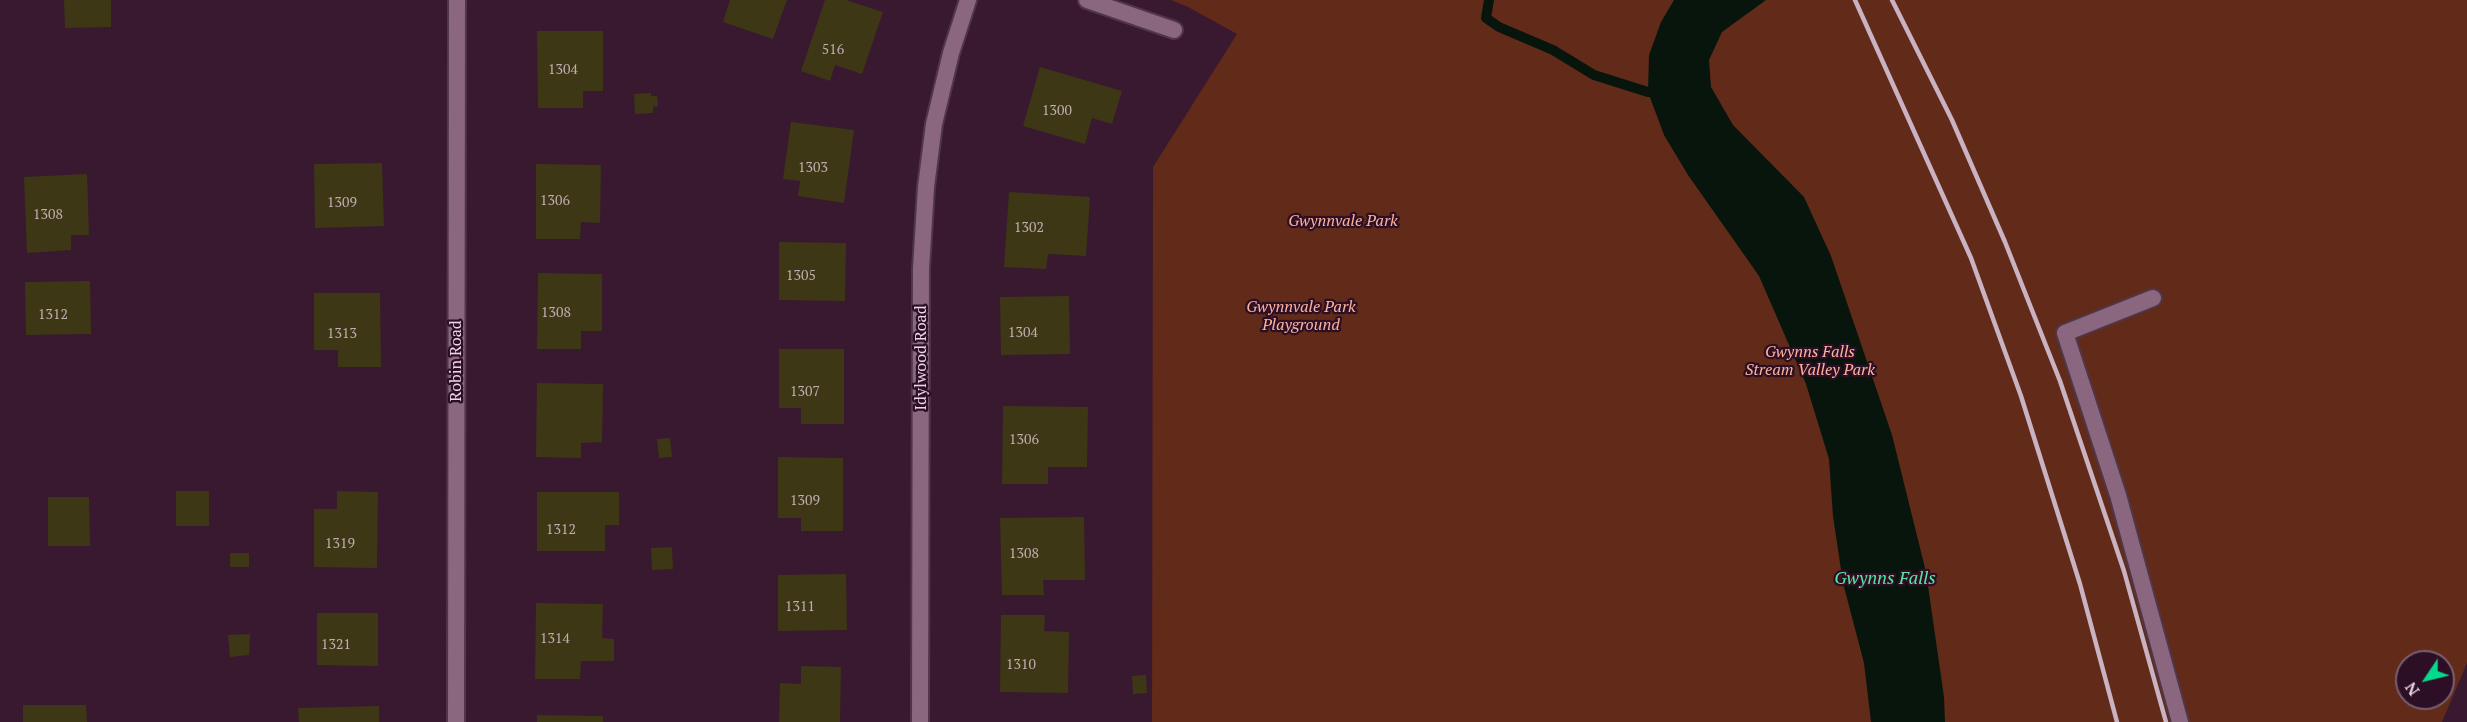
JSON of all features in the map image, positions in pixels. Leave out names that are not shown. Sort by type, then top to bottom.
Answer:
[{"type":"street","name":"Robin Road","points":[[456,722],[457,0]]},
{"type":"street","name":"Idylwood Road","points":[[920,722],[921,269],[926,187],[934,124],[951,53],[968,0]]},
{"type":"street","points":[[1087,0],[1174,30]]},
{"type":"street","points":[[2153,298],[2065,333],[2118,495],[2180,722]]},
{"type":"green space","name":"Gwynns Falls Stream Valley Park","points":[[1171,0],[2467,0],[2467,663],[2455,691],[2455,650],[2395,650],[2395,710],[2447,710],[2442,722],[1152,722],[1153,167],[1237,34]]},
{"type":"water","name":"Gwynns Falls","points":[[1674,0],[1766,0],[1722,32],[1709,60],[1711,87],[1733,125],[1804,197],[1831,256],[1892,435],[1926,572],[1944,697],[1945,722],[1871,722],[1864,663],[1843,583],[1833,516],[1829,459],[1806,384],[1759,276],[1688,175],[1664,135],[1648,92],[1649,55],[1661,22]]},
{"type":"building","points":[[64,0],[111,0],[111,27],[65,28]]},
{"type":"building","points":[[730,0],[787,0],[773,39],[723,22]]},
{"type":"building","points":[[825,0],[846,0],[883,12],[862,74],[835,65],[830,81],[801,71]]},
{"type":"building","points":[[537,31],[603,31],[603,91],[583,91],[583,108],[538,108]]},
{"type":"building","points":[[1040,67],[1122,91],[1112,124],[1092,118],[1085,144],[1023,126]]},
{"type":"building","points":[[651,93],[651,96],[657,96],[658,106],[653,107],[653,113],[635,114],[634,94]]},
{"type":"building","points":[[791,122],[854,130],[844,203],[798,196],[800,181],[783,179]]},
{"type":"building","points":[[382,163],[384,226],[315,228],[314,164]]},
{"type":"building","points":[[536,164],[601,165],[600,223],[581,222],[580,239],[536,239]]},
{"type":"building","points":[[87,174],[89,235],[71,235],[71,250],[27,253],[24,177]]},
{"type":"building","points":[[1009,192],[1090,197],[1086,256],[1048,254],[1046,269],[1004,267]]},
{"type":"building","points":[[779,242],[846,243],[845,301],[779,300]]},
{"type":"building","points":[[538,273],[602,274],[602,331],[581,331],[581,349],[537,349]]},
{"type":"building","points":[[90,281],[91,334],[26,335],[25,282]]},
{"type":"building","points":[[314,293],[380,293],[381,367],[338,367],[338,350],[314,350]]},
{"type":"building","points":[[1069,296],[1070,354],[1001,355],[1000,297]]},
{"type":"building","points":[[779,349],[844,349],[844,424],[801,424],[801,408],[779,408]]},
{"type":"building","points":[[537,383],[603,384],[602,442],[581,443],[581,458],[536,457]]},
{"type":"building","points":[[1003,406],[1088,407],[1087,467],[1048,467],[1048,484],[1002,484]]},
{"type":"building","points":[[670,438],[672,457],[659,458],[657,439]]},
{"type":"building","points":[[778,457],[843,458],[843,531],[801,531],[801,518],[778,518]]},
{"type":"building","points":[[176,491],[209,491],[209,526],[176,526]]},
{"type":"building","points":[[337,491],[378,492],[377,568],[314,567],[314,509],[337,509]]},
{"type":"building","points":[[537,492],[619,492],[619,525],[605,525],[605,551],[537,551]]},
{"type":"building","points":[[48,497],[89,497],[90,546],[48,546]]},
{"type":"building","points":[[1084,517],[1085,580],[1043,580],[1044,595],[1002,595],[1000,518]]},
{"type":"building","points":[[672,547],[673,569],[652,570],[651,548]]},
{"type":"building","points":[[230,553],[249,553],[249,567],[230,567]]},
{"type":"building","points":[[846,574],[847,630],[778,631],[778,575]]},
{"type":"building","points":[[536,603],[603,604],[602,638],[614,639],[614,661],[581,661],[580,679],[535,679]]},
{"type":"building","points":[[317,613],[378,613],[378,666],[317,665]]},
{"type":"building","points":[[1001,615],[1045,615],[1044,631],[1069,632],[1068,693],[1000,692]]},
{"type":"building","points":[[250,634],[249,655],[230,657],[228,635]]},
{"type":"building","points":[[801,666],[841,667],[840,722],[779,722],[780,683],[801,684]]},
{"type":"building","points":[[1146,675],[1147,693],[1133,694],[1132,676]]},
{"type":"building","points":[[23,705],[86,705],[87,722],[23,722]]},
{"type":"building","points":[[379,706],[379,722],[299,722],[298,708]]},
{"type":"building","points":[[537,715],[603,716],[603,722],[537,722]]},
{"type":"waterway","points":[[1489,0],[1486,18],[1499,27],[1553,50],[1594,75],[1648,92],[1660,92]]},
{"type":"railway","points":[[1855,0],[1971,258],[2021,396],[2080,584],[2117,722]]},
{"type":"railway","points":[[1892,0],[1952,120],[2005,242],[2060,381],[2124,571],[2166,722]]},
{"type":"park label","name":"Gwynnvale Park","points":[[1343,221]]},
{"type":"park label","name":"Gwynnvale Park Playground","points":[[1301,316]]}]
